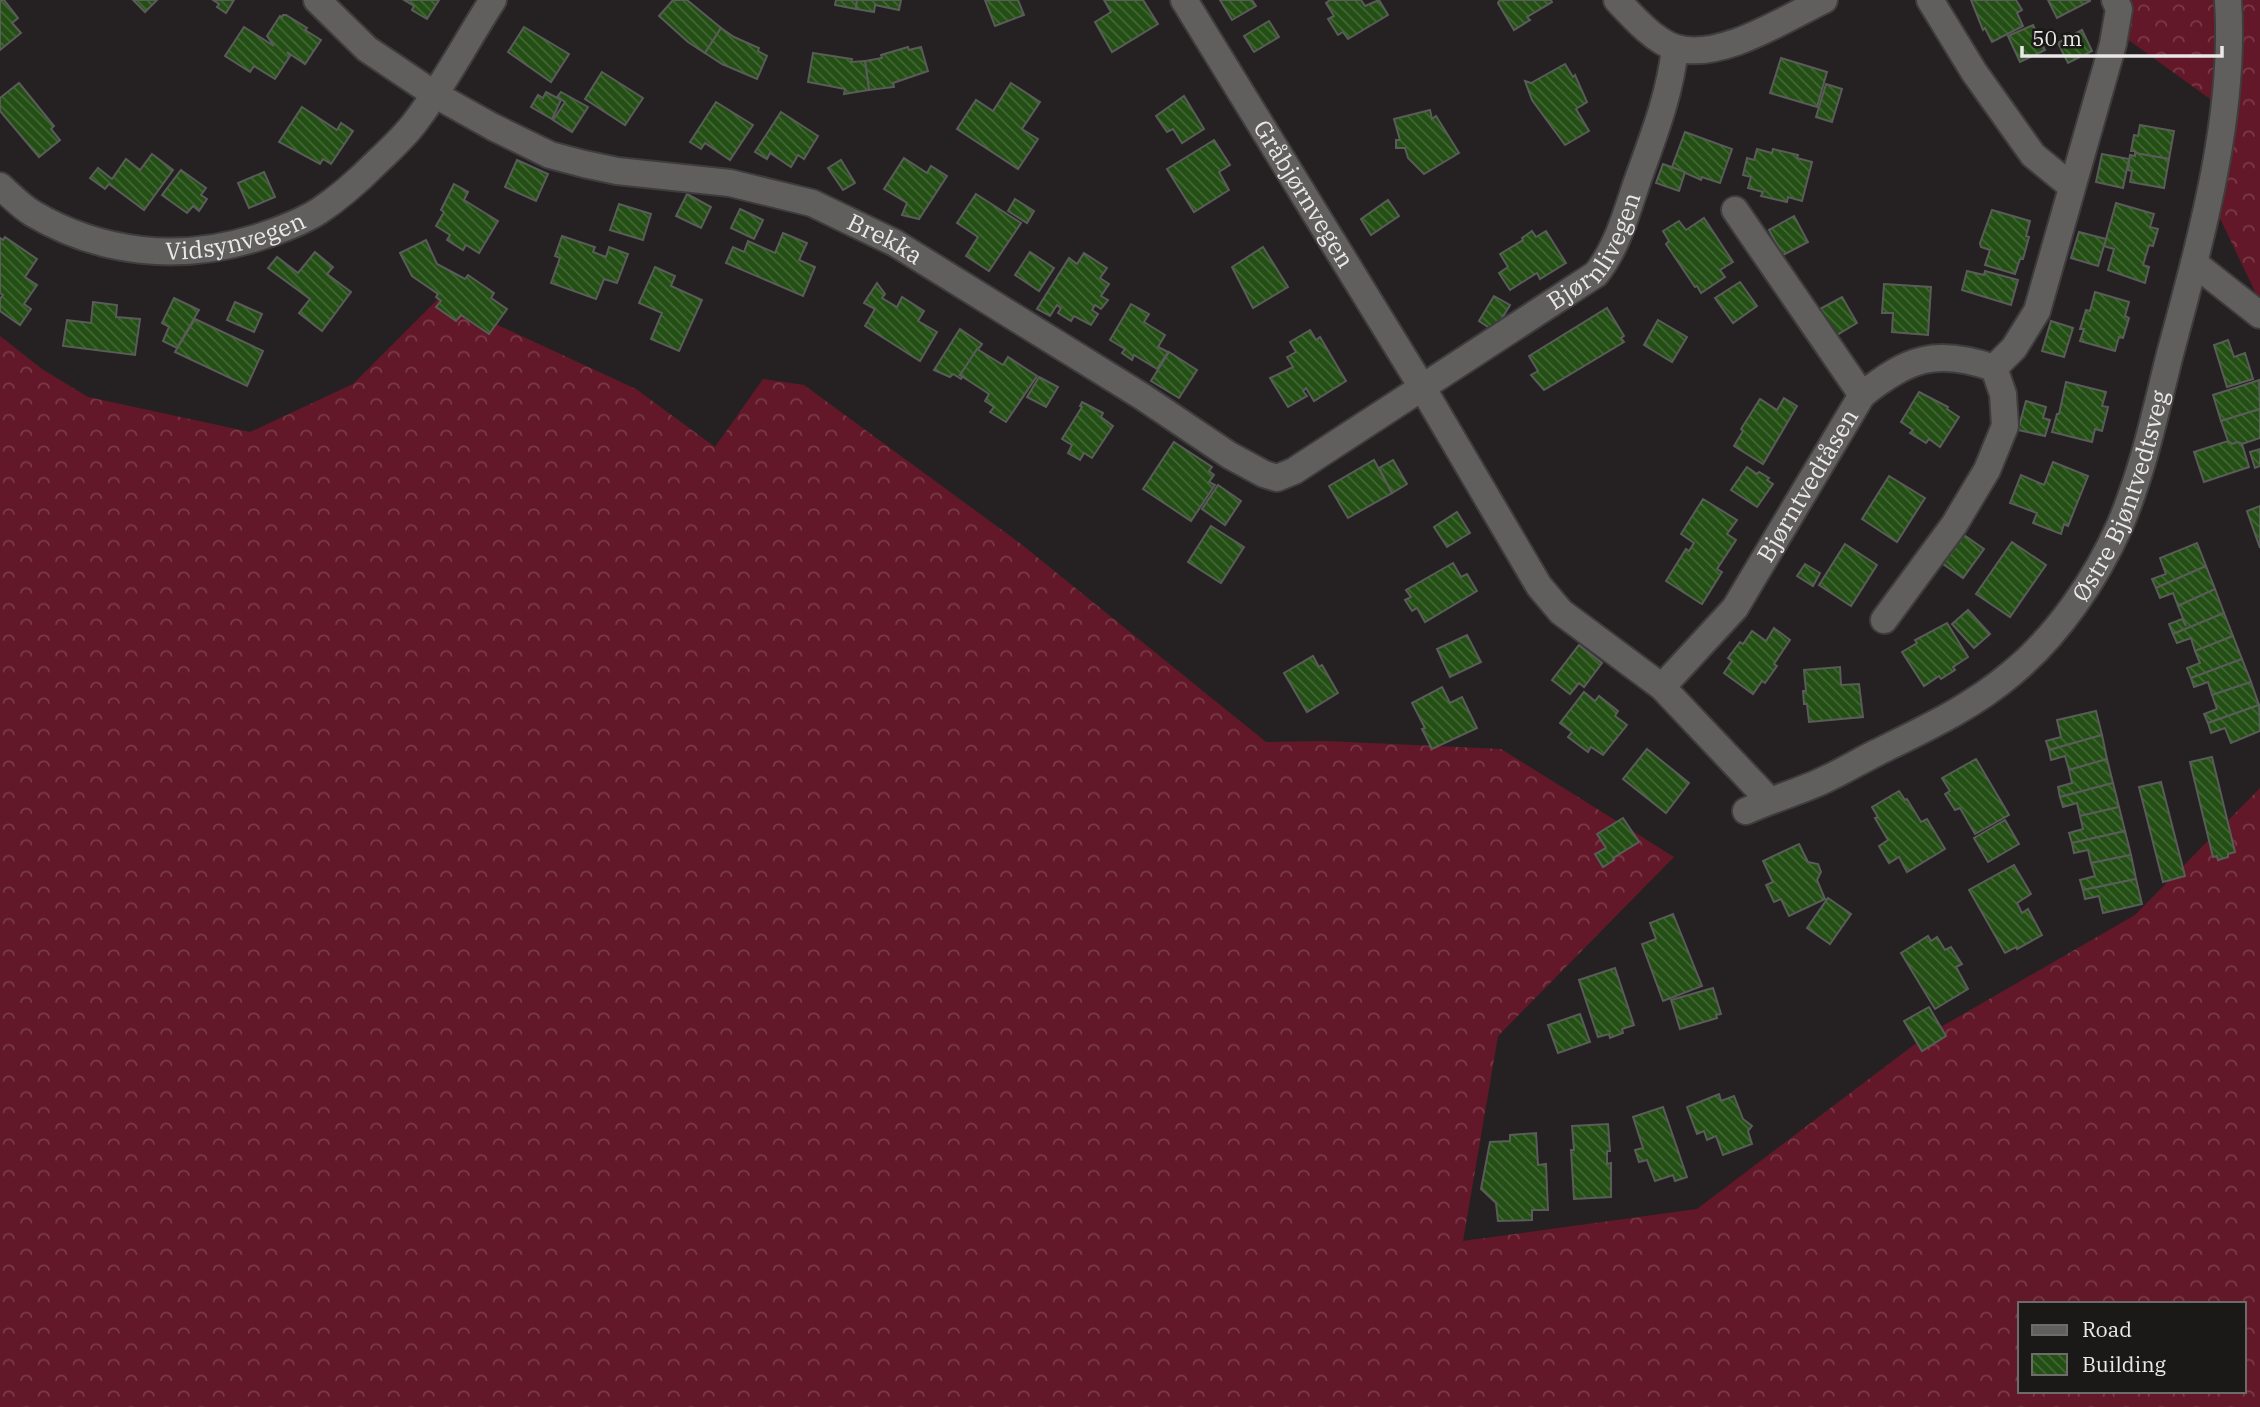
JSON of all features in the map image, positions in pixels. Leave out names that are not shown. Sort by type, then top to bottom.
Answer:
[{"type":"street","name":"Brekka","points":[[317,0],[367,48],[434,94],[550,155],[617,172],[730,183],[812,202],[842,216],[895,243],[1143,397],[1229,455],[1264,474],[1277,478],[1294,471],[1422,387]]},
{"type":"street","name":"Vidsynvegen","points":[[0,186],[30,212],[70,233],[114,247],[157,253],[195,252],[238,244],[281,230],[319,211],[358,180],[415,122],[493,0]]},
{"type":"street","name":"Gråbjørnvegen","points":[[1184,0],[1422,387]]},
{"type":"street","points":[[1617,0],[1646,30],[1675,48],[1706,50],[1742,40],[1824,0]]},
{"type":"street","points":[[1930,0],[1974,72],[2033,155],[2071,186]]},
{"type":"street","points":[[1884,620],[1954,525],[1987,470],[2005,426],[2003,394],[1994,368],[2014,348],[2037,311],[2113,44],[2119,9],[2115,0]]},
{"type":"street","name":"Østre Bjøntvedtsveg","points":[[1662,687],[1758,806],[1823,780],[1979,699],[2014,671],[2074,604],[2093,576],[2119,526],[2138,476],[2206,216],[2221,125],[2229,53],[2228,0]]},
{"type":"street","name":"Bjørnlivegen","points":[[1422,387],[1573,291],[1596,274],[1608,260],[1665,104],[1675,48]]},
{"type":"street","points":[[1735,210],[1862,395]]},
{"type":"street","points":[[2194,263],[2260,315]]},
{"type":"street","name":"Bjørntvedtåsen","points":[[1662,687],[1735,608],[1862,395],[1888,374],[1914,361],[1965,358],[1994,368]]},
{"type":"street","points":[[1422,387],[1539,586],[1561,612],[1662,687]]},
{"type":"green space","points":[[2109,0],[2260,0],[2260,302],[2216,210],[2235,117],[2112,28]]},
{"type":"green space","points":[[439,298],[636,389],[715,447],[763,379],[804,385],[1021,544],[1266,742],[1326,741],[1501,749],[1674,857],[1498,1036],[1463,1241],[1697,1209],[1927,1035],[2135,915],[2260,788],[2260,1407],[0,1407],[0,336],[42,369],[88,397],[250,432],[353,384]]},
{"type":"building","points":[[0,0],[4,0],[18,18],[12,23],[21,33],[0,50]]},
{"type":"building","points":[[133,0],[157,0],[145,12]]},
{"type":"building","points":[[213,0],[234,0],[226,13],[217,7],[219,4]]},
{"type":"building","points":[[404,0],[439,0],[427,19],[412,10],[414,6]]},
{"type":"building","points":[[673,0],[687,0],[721,28],[705,53],[659,16]]},
{"type":"building","points":[[836,0],[857,0],[856,9],[835,5]]},
{"type":"building","points":[[857,0],[901,0],[899,10],[875,5],[874,12],[856,9]]},
{"type":"building","points":[[985,0],[1018,0],[1024,15],[995,26]]},
{"type":"building","points":[[1104,0],[1143,0],[1158,24],[1112,52],[1095,22],[1111,12]]},
{"type":"building","points":[[1220,0],[1252,0],[1256,6],[1232,20]]},
{"type":"building","points":[[1330,0],[1361,0],[1365,6],[1379,0],[1388,15],[1348,39],[1343,32],[1338,35],[1328,19],[1334,16],[1326,3]]},
{"type":"building","points":[[1500,0],[1552,2],[1527,17],[1530,20],[1514,30],[1498,3]]},
{"type":"building","points":[[1971,0],[2016,0],[2022,10],[2017,13],[2023,26],[1992,42],[1985,28],[1983,30]]},
{"type":"building","points":[[2048,0],[2090,0],[2090,1],[2057,18]]},
{"type":"building","points":[[283,15],[307,28],[305,30],[321,40],[305,64],[287,52],[290,56],[275,79],[254,66],[250,72],[225,56],[244,27],[274,46],[267,36]]},
{"type":"building","points":[[1269,21],[1279,37],[1254,52],[1244,36]]},
{"type":"building","points":[[2033,25],[2045,50],[2020,62],[2008,36]]},
{"type":"building","points":[[524,27],[569,54],[551,82],[508,52]]},
{"type":"building","points":[[721,28],[759,48],[758,51],[767,56],[757,79],[722,64],[705,53]]},
{"type":"building","points":[[2082,30],[2092,51],[2068,63],[2058,43]]},
{"type":"building","points":[[908,47],[909,50],[921,47],[928,71],[893,83],[894,87],[869,90],[865,61],[882,58],[881,55]]},
{"type":"building","points":[[813,53],[852,59],[851,62],[865,61],[869,90],[844,94],[845,89],[808,82]]},
{"type":"building","points":[[1781,58],[1827,72],[1817,107],[1770,93]]},
{"type":"building","points":[[1565,64],[1573,77],[1575,75],[1587,102],[1576,109],[1589,131],[1565,145],[1532,100],[1525,81],[1531,83]]},
{"type":"building","points":[[602,72],[643,98],[625,125],[585,99]]},
{"type":"building","points":[[19,83],[54,126],[51,129],[60,140],[39,157],[0,111],[0,98]]},
{"type":"building","points":[[1011,83],[1040,102],[1022,129],[1038,139],[1018,169],[957,129],[976,100],[993,111]]},
{"type":"building","points":[[1826,84],[1842,89],[1832,122],[1816,117]]},
{"type":"building","points":[[546,92],[561,100],[552,119],[531,107],[538,95],[543,98]]},
{"type":"building","points":[[561,92],[588,107],[572,132],[553,120],[565,102],[557,97]]},
{"type":"building","points":[[1184,96],[1204,129],[1182,143],[1173,129],[1167,132],[1156,116]]},
{"type":"building","points":[[716,102],[753,125],[730,160],[705,143],[701,149],[690,142]]},
{"type":"building","points":[[302,107],[337,130],[341,123],[353,131],[331,164],[323,159],[320,164],[279,142]]},
{"type":"building","points":[[1430,110],[1432,119],[1436,116],[1459,153],[1424,174],[1408,158],[1405,148],[1396,148],[1396,140],[1400,140],[1394,119]]},
{"type":"building","points":[[781,112],[818,136],[804,159],[798,155],[791,167],[770,153],[767,159],[755,152]]},
{"type":"building","points":[[2140,125],[2174,131],[2169,159],[2131,151],[2134,135],[2138,136]]},
{"type":"building","points":[[1685,132],[1732,149],[1720,183],[1702,177],[1701,180],[1672,167]]},
{"type":"building","points":[[1214,140],[1230,165],[1219,172],[1229,190],[1194,212],[1167,169]]},
{"type":"building","points":[[1757,149],[1772,153],[1773,149],[1798,155],[1797,158],[1812,162],[1802,201],[1788,197],[1787,202],[1761,196],[1763,192],[1748,188],[1751,177],[1743,175],[1747,158],[1754,160]]},
{"type":"building","points":[[2135,153],[2169,159],[2164,188],[2130,182],[2130,155],[2135,156]]},
{"type":"building","points":[[152,154],[173,170],[144,210],[109,184],[105,189],[90,178],[98,168],[112,179],[126,159],[140,170]]},
{"type":"building","points":[[2102,154],[2129,159],[2123,188],[2096,182]]},
{"type":"building","points":[[904,158],[927,173],[931,166],[947,176],[919,219],[902,215],[907,203],[884,189]]},
{"type":"building","points":[[517,160],[548,174],[536,201],[505,187]]},
{"type":"building","points":[[841,160],[855,183],[843,190],[828,168]]},
{"type":"building","points":[[1663,164],[1685,172],[1679,191],[1656,183]]},
{"type":"building","points":[[181,170],[206,188],[201,195],[207,199],[199,211],[193,206],[187,213],[162,195]]},
{"type":"building","points":[[264,172],[275,197],[249,208],[238,183]]},
{"type":"building","points":[[454,184],[468,192],[464,200],[498,221],[479,253],[466,245],[463,250],[447,240],[450,235],[436,226]]},
{"type":"building","points":[[687,194],[711,207],[701,228],[676,216]]},
{"type":"building","points":[[976,194],[1021,223],[989,271],[966,256],[978,237],[957,223]]},
{"type":"building","points":[[1015,199],[1034,211],[1027,223],[1008,211]]},
{"type":"building","points":[[1388,200],[1399,216],[1371,235],[1361,219]]},
{"type":"building","points":[[2116,203],[2154,214],[2150,227],[2158,229],[2153,246],[2149,245],[2143,265],[2149,267],[2145,283],[2108,270],[2114,249],[2104,246]]},
{"type":"building","points":[[619,204],[651,214],[643,240],[610,230]]},
{"type":"building","points":[[740,209],[763,220],[754,239],[731,228]]},
{"type":"building","points":[[1992,210],[2030,221],[2023,259],[2020,259],[2015,274],[1985,265],[1990,250],[1981,247],[1980,243]]},
{"type":"building","points":[[1794,216],[1808,242],[1783,255],[1769,230]]},
{"type":"building","points":[[1704,218],[1733,262],[1720,270],[1725,277],[1701,293],[1666,244],[1669,241],[1663,231],[1679,221],[1686,230]]},
{"type":"building","points":[[1532,231],[1536,237],[1546,231],[1566,263],[1540,279],[1537,273],[1510,290],[1499,273],[1508,267],[1500,254]]},
{"type":"building","points":[[2079,232],[2106,239],[2098,266],[2071,258]]},
{"type":"building","points":[[783,233],[807,243],[799,260],[815,267],[803,296],[726,263],[733,247],[744,252],[748,241],[775,253]]},
{"type":"building","points":[[562,236],[595,247],[593,252],[606,257],[609,247],[628,254],[617,283],[604,279],[596,299],[551,283],[560,258],[555,256]]},
{"type":"building","points":[[5,237],[37,259],[25,277],[37,285],[24,304],[31,309],[20,325],[0,311],[0,299],[3,295],[0,293],[0,238],[3,240]]},
{"type":"building","points":[[426,240],[437,264],[465,279],[468,275],[494,293],[491,298],[507,309],[489,334],[461,315],[456,321],[436,307],[441,301],[436,297],[438,294],[412,276],[400,253]]},
{"type":"building","points":[[1263,247],[1288,287],[1253,308],[1232,267]]},
{"type":"building","points":[[315,252],[333,267],[327,274],[351,292],[322,331],[299,313],[310,299],[268,268],[277,257],[298,273]]},
{"type":"building","points":[[1030,252],[1054,268],[1039,291],[1015,275]]},
{"type":"building","points":[[1084,253],[1107,268],[1100,278],[1109,284],[1101,296],[1108,300],[1101,309],[1095,305],[1092,310],[1098,314],[1091,325],[1074,316],[1071,321],[1058,313],[1061,308],[1057,305],[1050,316],[1037,309],[1069,258],[1077,264]]},
{"type":"building","points":[[655,267],[675,276],[671,286],[702,300],[679,351],[651,339],[662,313],[639,303]]},
{"type":"building","points":[[1967,271],[1984,275],[1985,271],[2018,280],[2011,305],[1962,290]]},
{"type":"building","points":[[1740,282],[1757,306],[1733,323],[1715,298]]},
{"type":"building","points":[[877,283],[885,294],[882,298],[897,307],[902,297],[924,311],[918,321],[937,332],[920,361],[865,326],[875,309],[864,303]]},
{"type":"building","points":[[1884,284],[1931,287],[1928,335],[1892,332],[1893,313],[1882,313]]},
{"type":"building","points":[[2095,292],[2129,302],[2125,316],[2129,318],[2123,338],[2119,337],[2115,351],[2080,341],[2084,329],[2080,329],[2086,310],[2090,311]]},
{"type":"building","points":[[1494,296],[1510,305],[1494,331],[1479,321]]},
{"type":"building","points":[[1842,297],[1857,323],[1835,336],[1820,309]]},
{"type":"building","points":[[174,298],[199,310],[177,348],[163,341],[169,327],[162,323]]},
{"type":"building","points":[[93,302],[117,305],[116,317],[140,319],[135,355],[63,346],[67,320],[91,323]]},
{"type":"building","points":[[235,302],[262,314],[254,332],[227,320]]},
{"type":"building","points":[[1131,304],[1149,314],[1144,322],[1165,335],[1158,347],[1168,352],[1157,369],[1134,355],[1132,360],[1122,353],[1125,349],[1110,340]]},
{"type":"building","points":[[1607,308],[1624,336],[1621,338],[1624,342],[1544,390],[1531,375],[1538,371],[1529,356]]},
{"type":"building","points":[[195,319],[263,351],[247,386],[175,352]]},
{"type":"building","points":[[1658,320],[1687,337],[1672,362],[1644,345]]},
{"type":"building","points":[[2051,321],[2073,328],[2064,357],[2042,351]]},
{"type":"building","points":[[960,329],[982,344],[960,375],[963,376],[961,379],[953,374],[950,377],[934,370]]},
{"type":"building","points":[[1310,330],[1316,340],[1320,337],[1346,381],[1314,401],[1306,388],[1303,391],[1307,396],[1288,407],[1270,378],[1293,367],[1287,357],[1296,352],[1290,342]]},
{"type":"building","points":[[2228,340],[2234,357],[2245,353],[2253,379],[2227,387],[2214,345]]},
{"type":"building","points":[[977,349],[1003,365],[1008,357],[1037,376],[1006,422],[990,412],[994,407],[985,401],[989,394],[960,375]]},
{"type":"building","points":[[1169,352],[1197,370],[1179,398],[1151,381]]},
{"type":"building","points":[[1039,377],[1058,387],[1046,407],[1027,397]]},
{"type":"building","points":[[2259,380],[2260,409],[2221,421],[2213,395]]},
{"type":"building","points":[[2066,382],[2106,392],[2102,406],[2108,407],[2102,431],[2095,429],[2092,442],[2052,432]]},
{"type":"building","points":[[1919,392],[1948,407],[1947,409],[1959,417],[1940,447],[1929,439],[1926,443],[1910,433],[1913,430],[1901,422]]},
{"type":"building","points":[[1784,398],[1797,406],[1763,464],[1734,446],[1743,431],[1741,429],[1760,399],[1777,410]]},
{"type":"building","points":[[2026,401],[2046,407],[2043,418],[2050,420],[2045,436],[2018,430]]},
{"type":"building","points":[[1082,402],[1103,413],[1101,417],[1113,426],[1092,458],[1084,453],[1080,460],[1068,453],[1072,445],[1062,439],[1082,407]]},
{"type":"building","points":[[2260,409],[2260,438],[2242,444],[2228,441],[2221,421]]},
{"type":"building","points":[[2228,441],[2242,444],[2249,467],[2204,482],[2194,452]]},
{"type":"building","points":[[1174,442],[1212,467],[1209,471],[1214,475],[1209,482],[1215,485],[1191,521],[1143,489]]},
{"type":"building","points":[[2260,449],[2260,466],[2255,468],[2250,452]]},
{"type":"building","points":[[1374,460],[1392,493],[1348,518],[1329,486]]},
{"type":"building","points":[[1393,460],[1407,484],[1392,493],[1379,468]]},
{"type":"building","points":[[2053,462],[2088,476],[2068,526],[2064,524],[2061,534],[2033,523],[2037,513],[2010,503],[2021,475],[2044,485]]},
{"type":"building","points":[[1747,467],[1769,478],[1767,480],[1773,484],[1757,507],[1731,490]]},
{"type":"building","points":[[1889,476],[1925,498],[1897,542],[1862,519]]},
{"type":"building","points":[[1218,485],[1241,501],[1225,525],[1202,509]]},
{"type":"building","points":[[1703,499],[1737,520],[1727,534],[1736,540],[1717,569],[1722,572],[1702,604],[1666,581],[1686,549],[1689,551],[1694,543],[1681,534]]},
{"type":"building","points":[[2260,506],[2260,548],[2247,511]]},
{"type":"building","points":[[1457,512],[1470,533],[1447,547],[1434,527]]},
{"type":"building","points":[[1211,526],[1244,547],[1221,583],[1188,562]]},
{"type":"building","points":[[1964,535],[1984,549],[1963,578],[1943,564]]},
{"type":"building","points":[[2012,542],[2046,565],[2010,617],[1976,594]]},
{"type":"building","points":[[2197,543],[2206,566],[2156,588],[2152,579],[2166,574],[2160,558]]},
{"type":"building","points":[[1845,544],[1877,565],[1851,606],[1819,585]]},
{"type":"building","points":[[1453,563],[1461,577],[1467,574],[1477,591],[1425,622],[1417,608],[1412,611],[1405,600],[1411,597],[1406,590]]},
{"type":"building","points":[[1805,564],[1820,573],[1813,586],[1797,576]]},
{"type":"building","points":[[2206,566],[2215,589],[2178,606],[2173,593],[2160,598],[2156,588]]},
{"type":"building","points":[[2215,589],[2224,613],[2173,634],[2169,624],[2182,619],[2186,626],[2178,606]]},
{"type":"building","points":[[1968,610],[1990,634],[1974,648],[1952,624]]},
{"type":"building","points":[[2224,613],[2233,636],[2195,651],[2191,638],[2177,643],[2173,634]]},
{"type":"building","points":[[1947,623],[1968,657],[1953,667],[1955,670],[1924,686],[1902,652],[1917,643],[1915,640]]},
{"type":"building","points":[[1774,628],[1790,640],[1774,664],[1777,666],[1753,694],[1724,673],[1732,661],[1728,658],[1752,631],[1766,641]]},
{"type":"building","points":[[1467,635],[1481,662],[1450,677],[1437,649]]},
{"type":"building","points":[[2233,636],[2242,659],[2191,678],[2187,668],[2200,663],[2195,651]]},
{"type":"building","points":[[1579,645],[1602,663],[1584,687],[1579,683],[1570,694],[1552,680]]},
{"type":"building","points":[[1313,656],[1319,667],[1322,665],[1338,693],[1307,712],[1284,673]]},
{"type":"building","points":[[2242,659],[2251,682],[2212,695],[2208,682],[2194,687],[2191,678]]},
{"type":"building","points":[[1840,667],[1841,685],[1859,684],[1863,717],[1809,722],[1807,704],[1804,704],[1804,670]]},
{"type":"building","points":[[2251,682],[2259,705],[2208,723],[2204,714],[2217,709],[2212,695]]},
{"type":"building","points":[[1442,687],[1450,703],[1462,697],[1477,728],[1432,749],[1412,703]]},
{"type":"building","points":[[1584,692],[1595,701],[1599,696],[1618,711],[1615,716],[1627,725],[1603,755],[1591,747],[1588,752],[1568,737],[1572,732],[1560,723]]},
{"type":"building","points":[[2259,705],[2260,731],[2231,743],[2225,728],[2211,733],[2208,723]]},
{"type":"building","points":[[2096,711],[2102,735],[2049,750],[2046,741],[2061,737],[2057,720]]},
{"type":"building","points":[[2102,735],[2107,759],[2069,770],[2065,756],[2051,760],[2049,750]]},
{"type":"building","points":[[1647,749],[1689,783],[1666,813],[1623,779]]},
{"type":"building","points":[[2212,757],[2235,852],[2218,860],[2217,856],[2213,857],[2190,762]]},
{"type":"building","points":[[1976,759],[2009,815],[1975,834],[1960,808],[1955,810],[1945,794],[1950,791],[1942,778]]},
{"type":"building","points":[[2107,759],[2113,783],[2060,797],[2058,787],[2072,783],[2069,770]]},
{"type":"building","points":[[2161,782],[2185,876],[2163,882],[2139,787]]},
{"type":"building","points":[[2113,783],[2119,807],[2080,816],[2077,803],[2063,807],[2060,797]]},
{"type":"building","points":[[1899,791],[1921,822],[1927,819],[1945,849],[1907,872],[1899,857],[1889,863],[1879,846],[1888,840],[1872,807]]},
{"type":"building","points":[[2119,807],[2125,831],[2072,843],[2069,833],[2083,829],[2080,816]]},
{"type":"building","points":[[1623,818],[1639,842],[1603,867],[1595,854],[1606,848],[1597,834]]},
{"type":"building","points":[[2005,820],[2019,844],[1988,862],[1974,838]]},
{"type":"building","points":[[2125,831],[2131,855],[2091,863],[2088,850],[2074,853],[2072,843]]},
{"type":"building","points":[[1799,844],[1808,862],[1818,864],[1821,872],[1817,880],[1825,899],[1789,916],[1781,899],[1774,902],[1766,885],[1773,882],[1763,861]]},
{"type":"building","points":[[2131,855],[2136,879],[2083,890],[2080,880],[2095,876],[2091,863]]},
{"type":"building","points":[[2014,865],[2031,894],[2017,903],[2022,913],[2028,909],[2042,935],[2005,953],[1969,890]]},
{"type":"building","points":[[2136,879],[2142,904],[2103,913],[2099,896],[2085,899],[2083,890]]},
{"type":"building","points":[[1828,898],[1851,914],[1830,944],[1807,928]]},
{"type":"building","points":[[1673,914],[1702,986],[1663,1001],[1642,944],[1656,939],[1650,923]]},
{"type":"building","points":[[1928,936],[1931,941],[1937,937],[1945,950],[1951,947],[1962,964],[1956,967],[1968,989],[1935,1009],[1901,953]]},
{"type":"building","points":[[1615,968],[1634,1025],[1622,1029],[1623,1033],[1610,1038],[1609,1034],[1598,1037],[1579,980]]},
{"type":"building","points":[[1713,988],[1721,1014],[1716,1015],[1717,1018],[1680,1029],[1671,1000]]},
{"type":"building","points":[[1929,1007],[1946,1036],[1922,1051],[1904,1021]]},
{"type":"building","points":[[1580,1014],[1590,1042],[1558,1053],[1548,1025]]},
{"type":"building","points":[[1719,1094],[1721,1101],[1734,1096],[1743,1119],[1752,1126],[1748,1131],[1752,1144],[1723,1155],[1716,1136],[1707,1140],[1704,1131],[1697,1134],[1687,1107]]},
{"type":"building","points":[[1663,1107],[1687,1177],[1675,1181],[1673,1175],[1655,1181],[1647,1160],[1639,1162],[1635,1150],[1643,1148],[1633,1117]]},
{"type":"building","points":[[1608,1124],[1610,1151],[1607,1151],[1607,1164],[1611,1163],[1611,1197],[1574,1199],[1572,1126]]},
{"type":"building","points":[[1536,1133],[1538,1165],[1546,1164],[1548,1210],[1532,1210],[1532,1220],[1498,1221],[1496,1203],[1481,1189],[1490,1142],[1510,1141],[1510,1135]]}]
